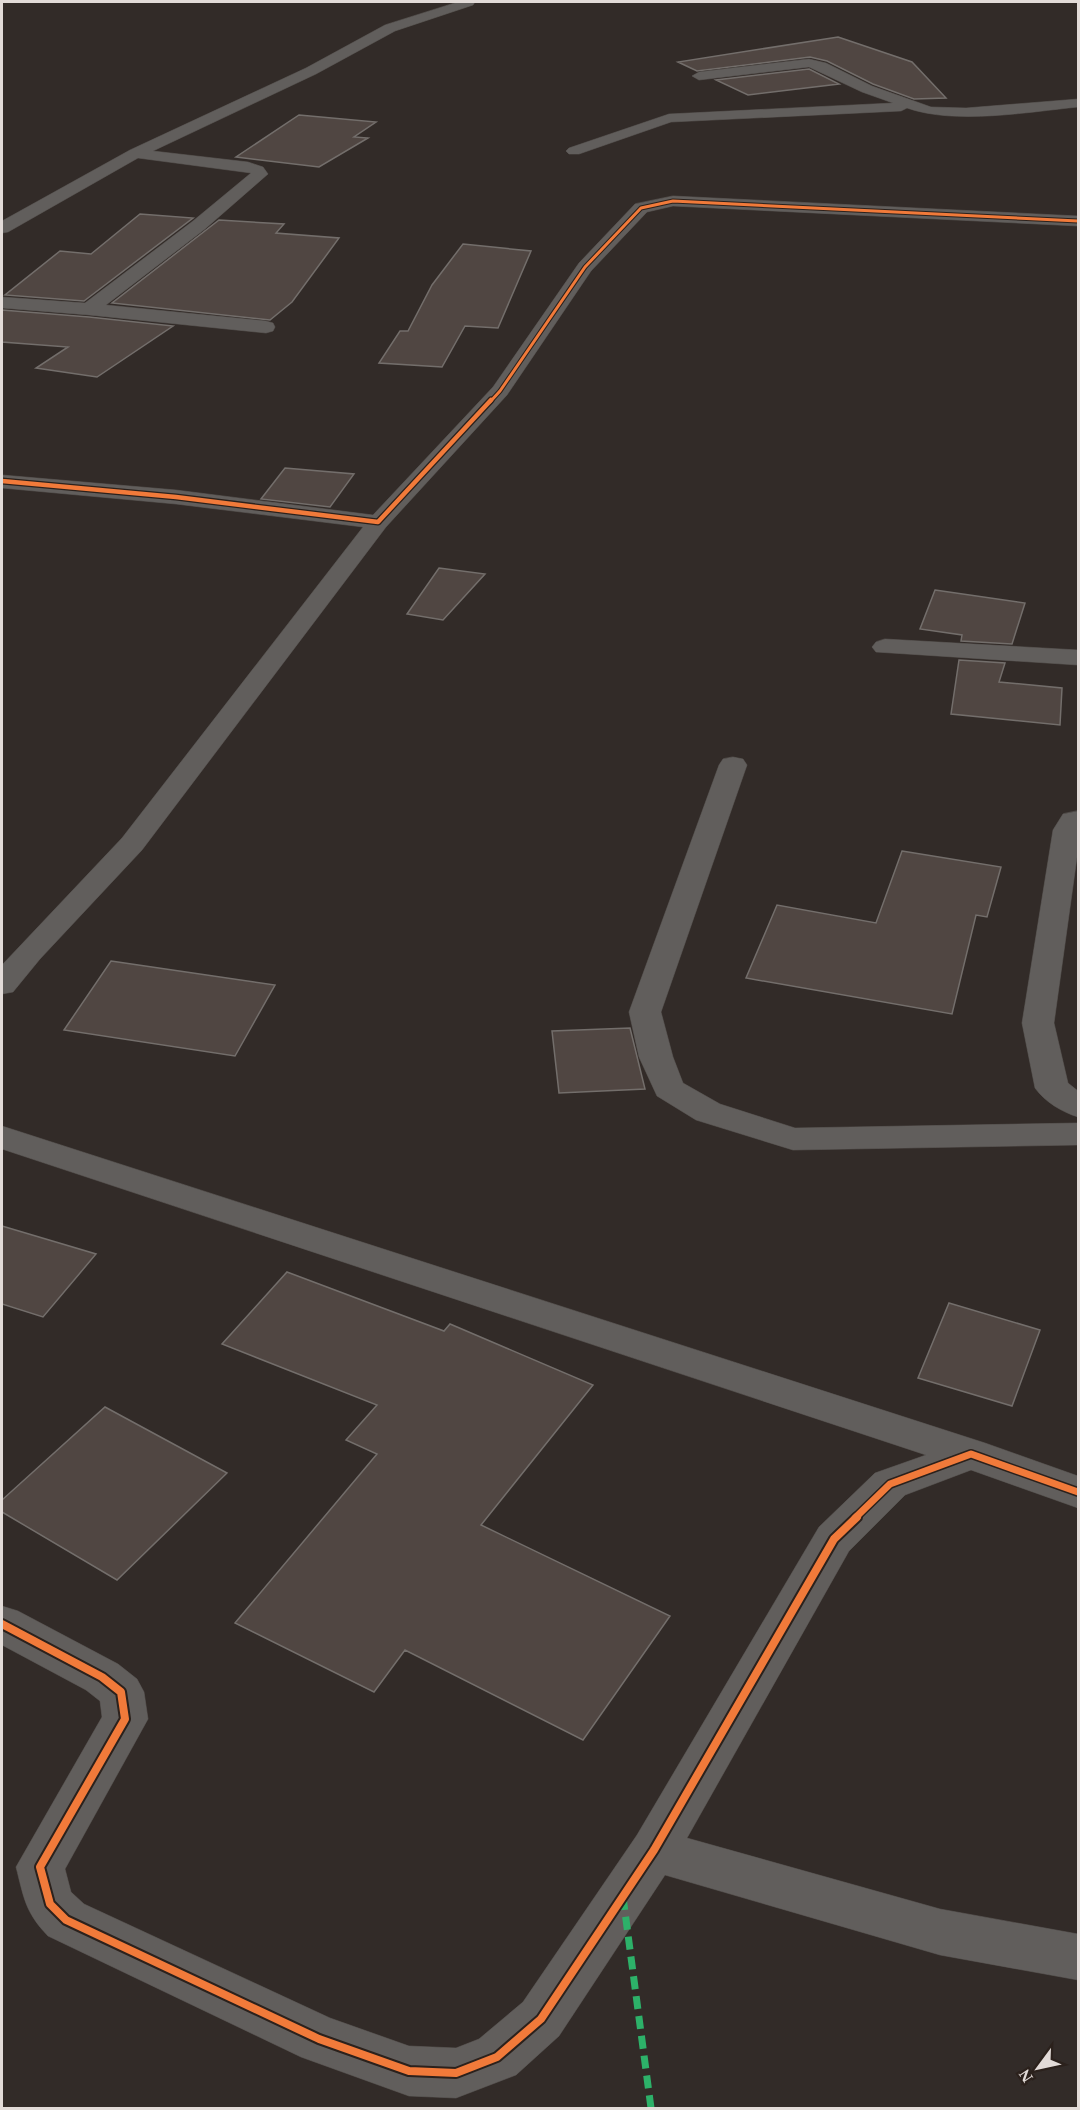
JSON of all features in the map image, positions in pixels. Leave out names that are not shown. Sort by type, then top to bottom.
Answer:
[{"type":"street","points":[[2,228],[135,153],[311,71],[390,28],[469,2]]},
{"type":"street","points":[[699,76],[815,64],[912,107],[929,111],[966,112],[1078,103]]},
{"type":"street","points":[[574,151],[669,118],[912,107]]},
{"type":"street","points":[[89,309],[199,225],[260,174],[257,170],[248,167],[135,153]]},
{"type":"street","points":[[2,986],[15,954],[132,844],[378,522],[500,391],[585,267],[641,208],[673,201],[1078,221]]},
{"type":"street","points":[[2,303],[89,309],[266,327]]},
{"type":"street","points":[[2,481],[176,497],[378,522]]},
{"type":"street","points":[[885,647],[1078,658]]},
{"type":"street","points":[[734,765],[645,1012],[656,1057],[669,1089],[708,1112],[793,1139],[1078,1134]]},
{"type":"street","points":[[1078,820],[1073,820],[1067,830],[1038,1023],[1052,1088],[1078,1106]]},
{"type":"street","points":[[2,1137],[971,1454],[1078,1492]]},
{"type":"street","points":[[2,1624],[102,1677],[121,1692],[125,1719],[40,1867],[50,1904],[66,1920],[319,2039],[409,2070],[456,2073],[497,2057],[541,2019],[654,1850],[834,1539],[890,1484],[971,1454]]},
{"type":"street","points":[[654,1850],[940,1932],[1078,1957]]},
{"type":"building","points":[[838,37],[912,62],[946,98],[914,99],[873,84],[827,61],[810,57],[697,71],[678,62]]},
{"type":"building","points":[[809,69],[839,84],[748,95],[716,80]]},
{"type":"building","points":[[299,115],[376,122],[354,137],[368,138],[319,167],[236,157]]},
{"type":"building","points":[[140,214],[193,218],[84,301],[5,295],[60,251],[91,254]]},
{"type":"building","points":[[219,220],[284,224],[276,233],[339,238],[292,302],[270,320],[112,303]]},
{"type":"building","points":[[463,244],[531,251],[498,328],[465,326],[442,367],[379,363],[400,331],[408,331],[432,285]]},
{"type":"building","points":[[2,310],[173,326],[97,377],[36,368],[68,347],[2,342]]},
{"type":"building","points":[[285,468],[354,474],[330,507],[261,499]]},
{"type":"building","points":[[439,568],[485,574],[443,620],[407,614]]},
{"type":"building","points":[[935,590],[1025,603],[1012,644],[961,641],[962,635],[920,629]]},
{"type":"building","points":[[959,660],[1005,663],[999,682],[1062,688],[1060,725],[951,714]]},
{"type":"building","points":[[902,851],[1001,867],[987,917],[976,915],[952,1014],[746,978],[777,905],[876,923]]},
{"type":"building","points":[[111,961],[275,985],[235,1056],[64,1030]]},
{"type":"building","points":[[630,1028],[645,1089],[559,1093],[552,1031]]},
{"type":"building","points":[[2,1226],[96,1254],[43,1317],[2,1304]]},
{"type":"building","points":[[287,1272],[444,1331],[450,1324],[593,1385],[481,1525],[670,1616],[583,1740],[405,1650],[374,1692],[235,1623],[377,1454],[346,1440],[377,1405],[222,1344]]},
{"type":"building","points":[[949,1303],[1040,1330],[1012,1406],[918,1378]]},
{"type":"building","points":[[105,1407],[227,1473],[117,1580],[2,1512],[2,1500]]},
{"type":"marked path","points":[[623,1897],[651,2108]]},
{"type":"cycle path","points":[[2,481],[176,497],[378,522],[500,391],[585,267],[641,208],[673,201],[1078,221]]},
{"type":"cycle path","points":[[2,1624],[102,1677],[121,1692],[125,1719],[40,1867],[50,1904],[66,1920],[319,2039],[409,2071],[456,2073],[497,2057],[541,2019],[654,1850],[834,1539],[890,1484],[971,1454],[1078,1492]]}]
